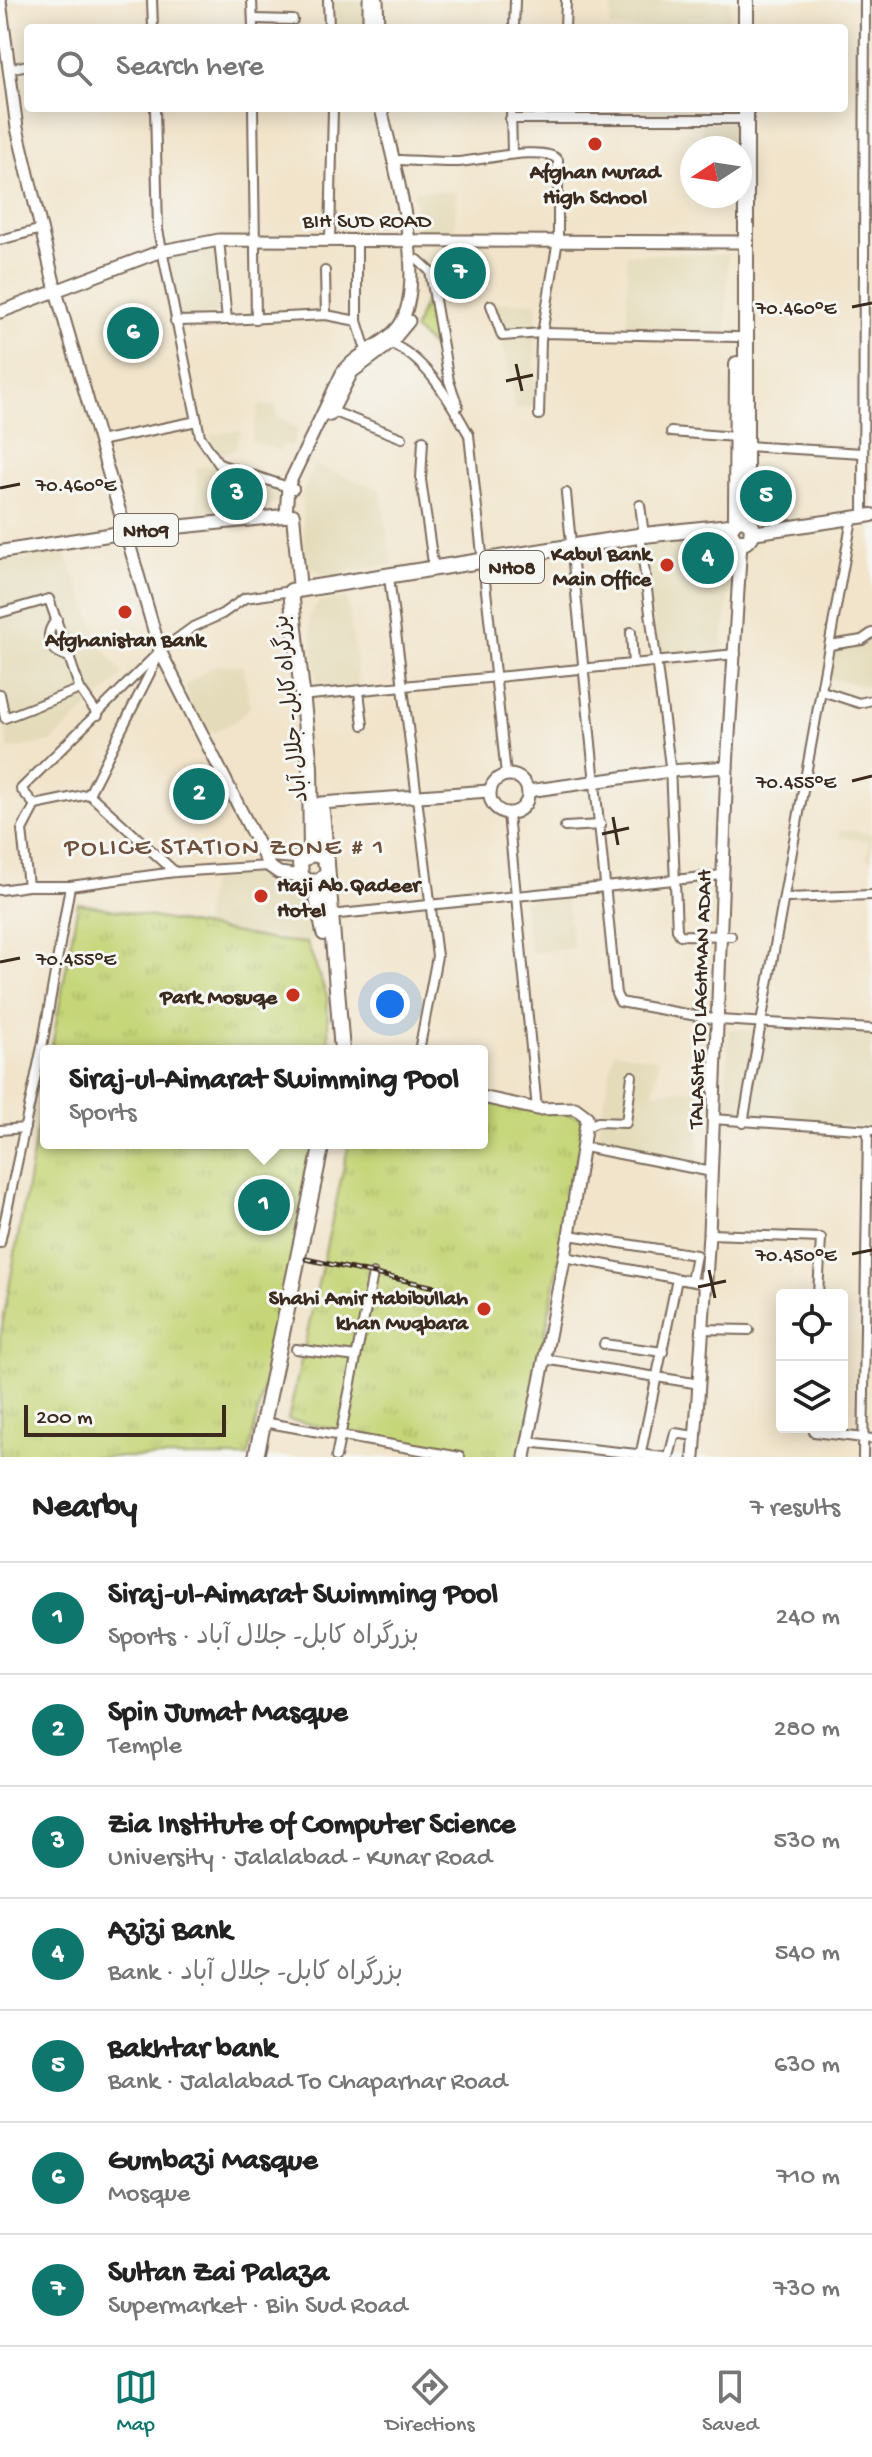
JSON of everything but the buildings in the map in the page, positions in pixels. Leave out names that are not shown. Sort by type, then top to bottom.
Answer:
[{"type":"highway","points":[[738,0],[738,24]]},
{"type":"highway","points":[[746,0],[746,24]]},
{"type":"highway","points":[[739,136],[742,113]]},
{"type":"highway","points":[[740,530],[742,113]]},
{"type":"highway","points":[[739,208],[741,242],[737,337],[741,442]]},
{"type":"highway","name":"بزرگراه کابل- جلال آباد","points":[[333,1045],[317,874],[321,803],[296,594],[484,568],[641,538],[740,530]]},
{"type":"highway","name":"بزرگراه کابل- جلال آباد","points":[[390,581],[435,570],[484,568]]},
{"type":"highway","points":[[296,594],[314,818],[307,856],[299,867],[317,874],[321,856],[307,856]]},
{"type":"highway","name":"بزرگراه کابل- جلال آباد","points":[[317,874],[330,915],[341,1045]]},
{"type":"highway","points":[[266,1457],[268,1423],[321,1149]]},
{"type":"highway","points":[[256,1457],[268,1423],[330,1149]]},
{"type":"main road","points":[[369,0],[369,24]]},
{"type":"main road","points":[[377,0],[378,24]]},
{"type":"main road","points":[[0,1],[17,128],[56,291],[160,651],[266,860],[279,873],[317,874]]},
{"type":"main road","points":[[296,594],[291,487],[342,373],[350,361],[366,350],[387,342],[404,315],[414,240],[382,112]]},
{"type":"main road","points":[[291,487],[352,372],[409,322],[418,260],[390,112]]},
{"type":"main road","name":"BIH SUD ROAD","points":[[0,312],[161,251],[219,240],[741,242]]},
{"type":"main road","name":"NH09","points":[[1,549],[127,532],[290,516]]},
{"type":"main road","points":[[740,530],[862,517]]},
{"type":"main road","name":"TALASHE TO LAGHMAN ADAH","points":[[694,1457],[726,937],[723,875],[740,530]]},
{"type":"main road","points":[[528,791],[670,771],[727,767]]},
{"type":"main road","points":[[506,774],[520,778],[528,791],[526,804],[508,814],[495,808],[489,791],[495,780],[506,774]]},
{"type":"main road","points":[[321,803],[489,791]]},
{"type":"main road","points":[[266,860],[307,856]]},
{"type":"main road","points":[[488,1098],[537,1109],[575,1108],[587,1117],[565,1257],[525,1457]]},
{"type":"street","points":[[152,0],[153,24]]},
{"type":"street","points":[[252,0],[253,24],[293,20]]},
{"type":"street","points":[[328,0],[329,24]]},
{"type":"street","points":[[514,24],[515,0]]},
{"type":"street","points":[[565,24],[566,0]]},
{"type":"street","points":[[743,1123],[830,645],[862,517],[863,453],[868,415],[867,1]]},
{"type":"street","points":[[9,69],[24,66]]},
{"type":"street","points":[[155,112],[161,251],[200,436],[219,464],[291,487]]},
{"type":"street","points":[[253,112],[256,319]]},
{"type":"street","points":[[330,239],[333,112]]},
{"type":"street","points":[[511,112],[512,154]]},
{"type":"street","points":[[563,112],[563,119]]},
{"type":"street","points":[[510,119],[742,113]]},
{"type":"street","points":[[400,160],[461,162],[512,154],[550,155],[558,160],[558,240],[542,333],[539,415]]},
{"type":"street","points":[[0,240],[42,229]]},
{"type":"street","points":[[357,239],[357,321],[366,350]]},
{"type":"street","points":[[219,240],[227,320]]},
{"type":"street","points":[[418,260],[430,271],[449,381],[469,435],[506,774]]},
{"type":"street","points":[[325,271],[326,315]]},
{"type":"street","points":[[491,305],[502,336],[542,333],[737,337]]},
{"type":"street","points":[[175,321],[326,315],[357,321]]},
{"type":"street","points":[[387,342],[401,346],[444,391],[469,435]]},
{"type":"street","points":[[332,411],[402,438]]},
{"type":"street","points":[[99,441],[197,421]]},
{"type":"street","points":[[671,432],[863,453]]},
{"type":"street","points":[[423,440],[421,480],[427,541],[435,570]]},
{"type":"street","points":[[566,493],[616,994],[620,1002],[719,1020],[872,1029]]},
{"type":"street","points":[[640,505],[641,538],[670,771],[680,935],[726,937]]},
{"type":"street","points":[[390,581],[437,956],[420,1045]]},
{"type":"street","points":[[35,805],[21,789],[160,651],[193,627],[222,614],[245,598],[296,594]]},
{"type":"street","points":[[0,613],[49,599],[80,689],[98,715]]},
{"type":"street","points":[[57,619],[49,630],[49,644],[54,651],[70,657]]},
{"type":"street","points":[[631,632],[633,664]]},
{"type":"street","points":[[830,645],[862,640],[872,633]]},
{"type":"street","points":[[89,794],[160,651]]},
{"type":"street","points":[[310,695],[736,654]]},
{"type":"street","points":[[0,694],[5,718],[80,689]]},
{"type":"street","points":[[359,691],[363,725]]},
{"type":"street","points":[[822,691],[859,703],[872,700]]},
{"type":"street","points":[[35,805],[89,794]]},
{"type":"street","points":[[89,794],[175,872]]},
{"type":"street","points":[[28,886],[22,830],[35,805]]},
{"type":"street","points":[[508,814],[537,1109]]},
{"type":"street","points":[[565,827],[601,825]]},
{"type":"street","points":[[0,890],[70,886],[266,860]]},
{"type":"street","points":[[330,915],[723,875]]},
{"type":"street","points":[[40,1045],[70,886]]},
{"type":"street","points":[[786,898],[872,895]]},
{"type":"street","points":[[0,1243],[40,1047]]},
{"type":"street","points":[[587,1117],[591,1125],[598,1122],[626,1123],[632,1076]]},
{"type":"street","points":[[713,1119],[870,1130],[868,1438],[863,1457]]},
{"type":"street","points":[[0,1130],[25,1128]]},
{"type":"street","points":[[584,1147],[712,1172]]},
{"type":"street","points":[[709,1234],[821,1238],[818,1289]]},
{"type":"street","points":[[569,1235],[696,1255],[691,1281],[677,1279]]},
{"type":"street","points":[[565,1257],[700,1283],[705,1291]]},
{"type":"street","points":[[336,1457],[373,1274]]},
{"type":"street","points":[[644,1454],[654,1378],[663,1352],[677,1279]]},
{"type":"street","points":[[702,1329],[749,1330]]},
{"type":"street","points":[[604,1344],[663,1352]]},
{"type":"street","points":[[296,1349],[356,1357]]},
{"type":"street","points":[[544,1359],[694,1383]]},
{"type":"street","points":[[268,1423],[460,1457]]},
{"type":"street","points":[[527,1442],[666,1457],[675,1433],[695,1436]]},
{"type":"street","points":[[823,1433],[868,1438]]},
{"type":"shaded area","points":[[330,0],[367,0],[368,24],[330,24]]},
{"type":"shaded area","points":[[611,0],[730,0],[730,24],[610,24]]},
{"type":"shaded area","points":[[702,119],[732,119],[732,136],[701,136]]},
{"type":"shaded area","points":[[413,190],[456,192],[455,237],[421,236]]},
{"type":"shaded area","points":[[219,241],[227,312],[175,319],[167,251]]},
{"type":"shaded area","points":[[627,254],[728,254],[726,333],[627,331]]},
{"type":"shaded area","points":[[537,302],[534,407],[515,409],[494,303]]},
{"type":"shaded area","points":[[277,405],[276,415],[298,429],[292,446],[283,444],[280,451],[251,441],[259,406]]},
{"type":"shaded area","points":[[241,430],[235,450],[222,455],[209,435]]},
{"type":"shaded area","points":[[215,464],[276,484],[278,503],[197,513],[197,468]]},
{"type":"shaded area","points":[[314,465],[380,489],[392,564],[325,576],[309,566],[305,555],[302,495]]},
{"type":"shaded area","points":[[729,539],[735,584],[728,599],[722,655],[661,669],[643,547]]},
{"type":"shaded area","points":[[65,553],[104,649],[123,675],[51,742],[9,749],[0,704],[0,561]]},
{"type":"shaded area","points":[[347,596],[360,689],[318,692],[309,617],[318,603]]},
{"type":"shaded area","points":[[869,641],[872,687],[830,679],[833,648]]},
{"type":"shaded area","points":[[215,665],[243,666],[250,707],[237,720],[213,733],[194,718],[185,686]]},
{"type":"shaded area","points":[[840,829],[872,834],[872,859],[867,858],[869,841],[839,837]]},
{"type":"shaded area","points":[[263,867],[304,893],[314,916],[311,941],[202,928],[211,877],[223,871]]},
{"type":"shaded area","points":[[566,895],[573,948],[531,953],[523,901]]},
{"type":"shaded area","points":[[766,1024],[872,1032],[872,1127],[751,1116]]},
{"type":"shaded area","points":[[729,1029],[757,1031],[742,1114],[725,1113]]},
{"type":"shaded area","points":[[614,1051],[659,1060],[653,1092],[707,1088],[698,1140],[700,1168],[636,1156],[595,1144]]},
{"type":"green space","points":[[426,297],[442,355],[414,330]]},
{"type":"green space","points":[[78,903],[274,940],[307,943],[327,996],[329,1045],[52,1045]]},
{"type":"green space","points":[[488,1102],[586,1117],[522,1457],[478,1457],[288,1420],[348,1149],[488,1149]]},
{"type":"green space","points":[[40,1114],[40,1149],[317,1149],[248,1457],[0,1457],[0,1338]]},
{"type":"water","points":[[260,1189],[275,1192],[269,1221],[254,1218]]},
{"type":"railway","points":[[306,1259],[435,1287]]},
{"type":"place","name":"Afghan Murad High School","points":[[595,144]]},
{"type":"place","name":"Sultan Zai Palaza","points":[[460,273]]},
{"type":"place","name":"Gumbazi Masque","points":[[133,333]]},
{"type":"place","name":"Zia Institute of Computer Science","points":[[237,494]]},
{"type":"place","name":"Bakhtar bank","points":[[766,496]]},
{"type":"place","name":"Azizi Bank","points":[[708,558]]},
{"type":"place","name":"Kabul Bank Main Office","points":[[667,565]]},
{"type":"place","name":"Afghanistan Bank","points":[[125,612]]},
{"type":"place","name":"Spin Jumat Masque","points":[[199,794]]},
{"type":"place","name":"Haji Ab.Qadeer Hotel","points":[[261,896]]},
{"type":"place","name":"Park Mosuqe","points":[[293,995]]},
{"type":"place","name":"Siraj-ul-Aimarat Swimming Pool","points":[[264,1205]]},
{"type":"place","name":"Shahi Amir Habibullah khan Muqbara","points":[[484,1309]]},
{"type":"district","name":"POLICE STATION ZONE # 1","points":[[225,845]]}]
